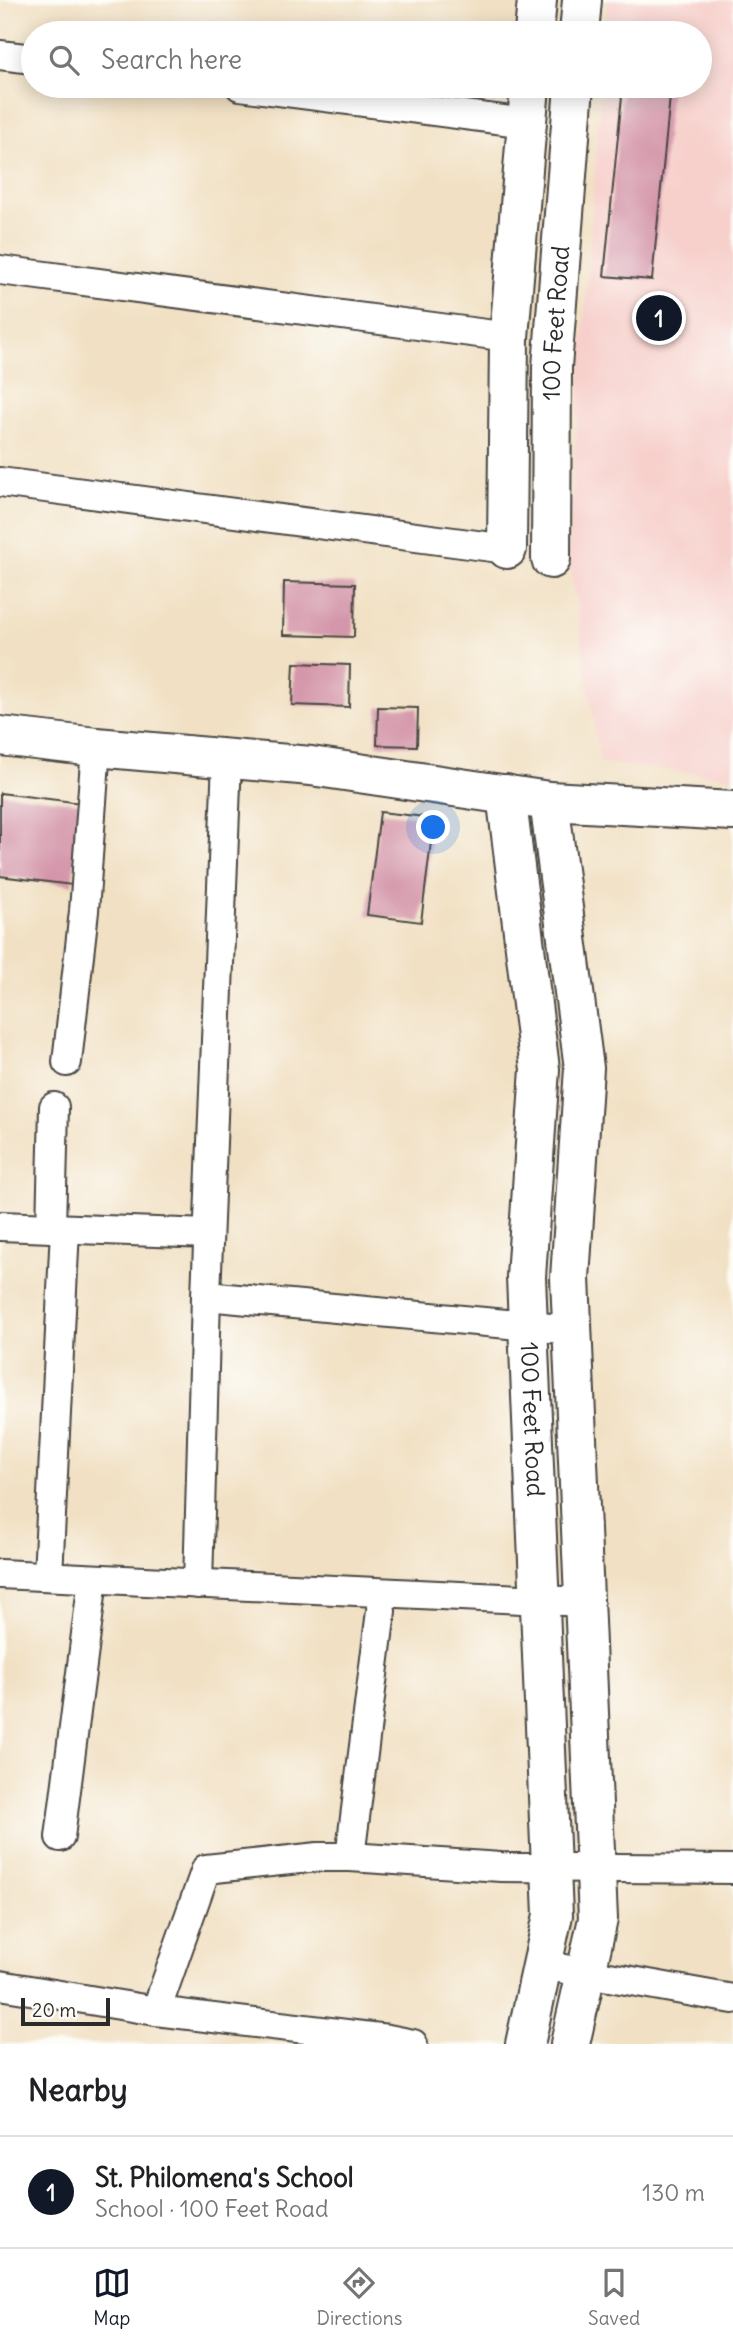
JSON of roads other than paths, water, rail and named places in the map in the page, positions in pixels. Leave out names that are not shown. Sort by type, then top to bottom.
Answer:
[{"type":"main road","points":[[535,21],[537,0]]},
{"type":"main road","points":[[580,21],[582,0]]},
{"type":"main road","name":"100 Feet Road","points":[[551,559],[552,367],[574,98]]},
{"type":"main road","name":"100 Feet Road","points":[[507,549],[509,337],[529,104]]},
{"type":"main road","points":[[0,736],[311,766],[549,801],[733,811]]},
{"type":"main road","name":"100 Feet Road","points":[[506,794],[540,1069],[526,1277],[553,1915],[525,2044]]},
{"type":"main road","name":"100 Feet Road","points":[[549,801],[584,1068],[570,1278],[598,1919],[570,2044]]},
{"type":"street","points":[[0,55],[21,58]]},
{"type":"street","points":[[433,98],[529,104]]},
{"type":"street","points":[[0,270],[509,337]]},
{"type":"street","points":[[0,482],[507,549]]},
{"type":"street","points":[[67,1062],[85,911],[96,747]]},
{"type":"street","points":[[198,1584],[208,1234],[227,759]]},
{"type":"street","points":[[48,1576],[58,1228],[54,1107]]},
{"type":"street","points":[[0,1226],[208,1234]]},
{"type":"street","points":[[206,1296],[572,1330]]},
{"type":"street","points":[[0,1574],[584,1602]]},
{"type":"street","points":[[60,1837],[93,1579]]},
{"type":"street","points":[[350,1857],[381,1611]]},
{"type":"street","points":[[156,2011],[206,1869],[318,1857],[350,1857],[501,1867],[733,1869]]},
{"type":"street","points":[[542,1965],[733,1999]]},
{"type":"street","points":[[0,1985],[156,2011],[413,2044]]},
{"type":"place","name":"St. Philomena's School","points":[[659,318]]}]
